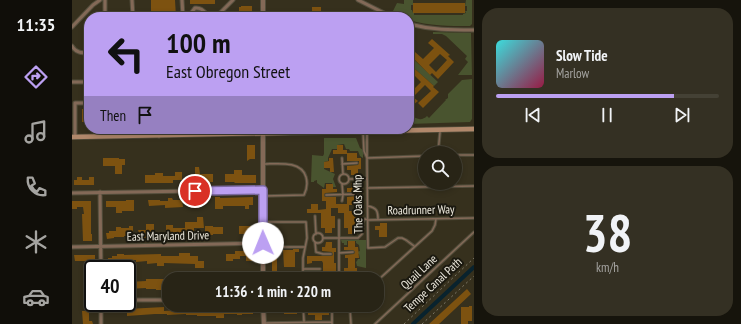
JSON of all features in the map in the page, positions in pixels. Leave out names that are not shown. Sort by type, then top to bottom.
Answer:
[{"type":"main road","points":[[414,130],[474,129]]},
{"type":"main road","points":[[74,137],[201,134]]},
{"type":"street","points":[[86,12],[100,0]]},
{"type":"street","points":[[105,0],[105,12]]},
{"type":"street","points":[[132,0],[133,12]]},
{"type":"street","points":[[182,0],[183,12]]},
{"type":"street","points":[[221,12],[233,0]]},
{"type":"street","points":[[263,0],[263,12]]},
{"type":"street","points":[[358,0],[382,12]]},
{"type":"street","points":[[192,12],[195,8],[205,12]]},
{"type":"street","points":[[72,27],[84,14]]},
{"type":"street","points":[[414,25],[440,30],[474,30]]},
{"type":"street","points":[[72,46],[78,52],[84,53]]},
{"type":"street","points":[[72,82],[84,82]]},
{"type":"street","points":[[74,137],[75,103],[84,103]]},
{"type":"street","points":[[263,134],[263,272]]},
{"type":"street","points":[[72,193],[263,190]]},
{"type":"street","points":[[100,192],[101,260]]},
{"type":"street","name":"East Maryland Drive","points":[[72,247],[263,243]]},
{"type":"street","points":[[136,300],[162,300]]},
{"type":"street","points":[[101,312],[102,324]]},
{"type":"street","points":[[264,312],[264,323]]},
{"type":"lane","points":[[439,146],[440,130]]},
{"type":"lane","name":"The Oaks Mhp","points":[[365,134],[364,151],[366,158],[367,179],[368,248],[385,247],[398,238],[402,238],[414,246]]},
{"type":"lane","name":"The Oaks Mhp","points":[[365,134],[368,152],[366,158]]},
{"type":"lane","points":[[462,155],[474,155]]},
{"type":"lane","points":[[366,158],[418,156]]},
{"type":"lane","points":[[342,158],[343,174],[339,179],[342,184],[342,201]]},
{"type":"lane","points":[[342,164],[357,163]]},
{"type":"lane","points":[[263,164],[290,164],[305,174],[307,182],[307,190],[304,196],[263,196]]},
{"type":"lane","points":[[343,174],[347,176],[349,180]]},
{"type":"lane","points":[[342,184],[347,183],[349,180],[367,179]]},
{"type":"lane","points":[[367,188],[474,186]]},
{"type":"lane","points":[[326,195],[357,194]]},
{"type":"lane","points":[[367,206],[376,209],[378,220]]},
{"type":"lane","points":[[313,238],[316,234],[315,216]]},
{"type":"lane","name":"Roadrunner Way","points":[[339,238],[358,238],[362,234],[363,221],[365,219],[474,218]]},
{"type":"lane","points":[[384,274],[432,230],[436,219]]},
{"type":"lane","points":[[339,220],[339,272]]},
{"type":"lane","points":[[263,222],[306,222],[307,238],[303,258],[303,269],[320,269]]},
{"type":"lane","name":"Quail Lane","points":[[375,324],[474,232]]},
{"type":"lane","points":[[316,234],[320,234],[323,238],[339,238]]},
{"type":"lane","points":[[307,238],[313,238]]},
{"type":"lane","points":[[313,238],[316,252],[331,254]]},
{"type":"lane","points":[[315,242],[320,243],[323,238]]},
{"type":"lane","points":[[276,247],[305,247]]},
{"type":"lane","points":[[339,253],[353,252]]},
{"type":"lane","points":[[303,312],[304,322]]},
{"type":"lane","points":[[264,323],[332,323],[332,312]]},
{"type":"lane","points":[[350,312],[351,324]]},
{"type":"path","name":"Tempe Canal Path","points":[[404,324],[474,258]]},
{"type":"path","name":"Tempe Canal Path","points":[[422,324],[474,276]]},
{"type":"green space","points":[[404,0],[413,0],[413,5],[411,5],[413,12],[392,12],[397,3],[404,4]]},
{"type":"green space","points":[[466,0],[472,0],[472,24],[470,26],[432,25],[414,21],[414,15],[463,15],[466,13],[465,11],[467,11],[467,6],[465,6]]},
{"type":"green space","points":[[433,32],[471,33],[472,75],[458,75],[468,62],[465,59],[467,56],[446,36],[442,34],[433,34]]},
{"type":"green space","points":[[414,60],[438,82],[434,86],[415,69]]},
{"type":"green space","points":[[472,79],[472,119],[470,122],[414,124],[414,117],[422,119],[427,116],[429,118],[448,98],[448,94],[462,80]]},
{"type":"green space","points":[[324,138],[356,138],[360,148],[363,150],[363,158],[360,156],[358,151],[350,151],[349,149],[346,149],[344,144],[337,145],[337,149],[332,149],[328,161],[324,162],[324,169],[335,174],[333,179],[336,187],[333,187],[332,183],[325,183],[324,188],[317,183],[317,180],[311,182],[312,155],[323,156]]},
{"type":"green space","points":[[341,240],[366,240],[366,268],[357,266],[356,262],[360,259],[359,254],[356,252],[360,251],[359,245],[356,241],[347,241],[347,245],[344,245]]},
{"type":"building","points":[[151,0],[175,0],[176,12],[151,12]]},
{"type":"building","points":[[190,0],[215,0],[215,4],[190,4]]},
{"type":"building","points":[[413,3],[465,3],[465,13],[413,12]]},
{"type":"building","points":[[252,6],[252,12],[239,12],[239,7]]},
{"type":"building","points":[[312,7],[321,7],[321,12],[284,12],[312,11]]},
{"type":"building","points":[[432,39],[450,55],[448,56],[454,62],[438,79],[432,73],[430,75],[414,59],[415,52],[423,59],[434,48],[428,43]],"holes":[[[440,54],[447,60],[436,72],[429,65]]]},
{"type":"building","points":[[415,69],[439,92],[423,108],[418,103],[431,91],[425,85],[414,96],[414,89],[421,82],[415,76],[414,77]]},
{"type":"building","points":[[414,98],[418,101],[414,104]]},
{"type":"building","points":[[82,109],[84,109],[84,122],[82,122]]},
{"type":"building","points":[[247,145],[255,145],[255,159],[250,159],[247,161]]},
{"type":"building","points":[[337,145],[343,145],[343,150],[347,150],[347,153],[357,153],[357,158],[361,158],[361,169],[358,169],[358,175],[351,175],[351,170],[347,170],[347,166],[358,165],[359,161],[347,161],[347,154],[333,154],[333,150],[337,150]]},
{"type":"building","points":[[103,158],[125,159],[125,165],[122,165],[122,174],[115,174],[115,166],[103,166]]},
{"type":"building","points":[[329,158],[333,158],[334,172],[330,172],[330,168],[324,168],[324,162],[329,161]]},
{"type":"building","points":[[195,167],[199,167],[200,174],[213,174],[213,182],[195,183]]},
{"type":"building","points":[[234,170],[242,170],[242,175],[256,175],[256,183],[225,182],[225,174],[234,174]]},
{"type":"building","points":[[175,172],[182,172],[182,180],[173,180],[173,183],[145,183],[145,175],[163,173],[163,176],[175,176]]},
{"type":"building","points":[[77,177],[82,177],[82,180],[89,180],[89,177],[94,177],[94,185],[74,185],[74,180],[77,180]]},
{"type":"building","points":[[351,183],[358,183],[358,188],[361,188],[361,199],[358,199],[358,205],[349,205],[349,211],[354,211],[354,217],[358,217],[358,228],[355,228],[355,234],[348,234],[348,228],[344,228],[344,213],[338,213],[338,208],[331,208],[331,216],[335,216],[335,228],[332,228],[332,233],[325,233],[325,228],[321,228],[321,213],[307,213],[307,209],[311,209],[311,204],[318,204],[318,210],[326,209],[326,201],[322,201],[322,189],[326,189],[326,184],[333,184],[333,189],[337,189],[337,192],[325,193],[325,197],[336,197],[336,204],[347,204],[347,197],[357,196],[359,194],[357,192],[347,192],[347,188],[351,188]]},
{"type":"building","points":[[215,197],[253,197],[253,205],[249,205],[249,209],[245,209],[245,206],[223,206],[223,209],[215,209]]},
{"type":"building","points":[[168,198],[172,198],[173,200],[182,200],[183,207],[165,208],[165,205],[149,206],[148,200],[168,201]]},
{"type":"building","points":[[134,200],[134,211],[122,211],[122,213],[116,213],[116,207],[106,207],[106,201]]},
{"type":"building","points":[[72,201],[91,201],[92,241],[83,241],[83,207],[72,209]]},
{"type":"building","points":[[197,217],[203,217],[204,228],[194,228],[194,234],[168,235],[166,225],[173,225],[173,228],[185,228],[185,222],[197,222]]},
{"type":"building","points":[[380,223],[387,223],[387,237],[379,237],[379,230],[375,230],[375,226],[380,226]]},
{"type":"building","points":[[146,224],[154,224],[154,238],[124,236],[107,239],[106,233],[109,233],[109,231],[116,231],[116,227],[129,228],[129,226],[133,226],[133,233],[139,233],[138,230],[146,230]]},
{"type":"building","points":[[205,226],[223,227],[223,234],[205,236]]},
{"type":"building","points":[[239,226],[256,226],[256,234],[239,234]]},
{"type":"building","points":[[348,241],[355,241],[355,247],[358,247],[359,258],[355,258],[355,268],[357,268],[357,272],[344,272],[344,268],[348,268],[348,258],[345,258],[345,255],[354,254],[355,252],[353,250],[344,250],[344,247],[348,247]]},
{"type":"building","points":[[326,242],[332,242],[332,248],[336,248],[336,252],[334,252],[334,263],[336,263],[336,272],[308,272],[323,271],[322,261],[312,261],[312,263],[307,264],[307,256],[333,255],[332,252],[322,251],[322,247],[325,247]]},
{"type":"building","points":[[299,249],[299,252],[295,252],[295,267],[284,267],[283,250]]},
{"type":"building","points":[[235,251],[250,251],[250,254],[256,254],[256,261],[246,261],[246,256],[240,256],[240,259],[226,261],[226,254],[235,254]]},
{"type":"building","points":[[179,253],[190,253],[190,256],[198,256],[198,261],[204,261],[204,268],[195,268],[195,264],[164,263],[164,266],[157,266],[157,263],[147,264],[147,261],[136,262],[136,260],[126,259],[108,260],[108,258],[112,258],[112,256],[117,256],[117,254],[161,254],[161,256],[179,256]]},
{"type":"building","points":[[272,254],[277,254],[277,272],[272,272]]},
{"type":"building","points":[[74,255],[95,255],[95,260],[75,261]]},
{"type":"building","points":[[146,279],[162,279],[162,290],[136,289],[136,282],[146,281]]},
{"type":"building","points":[[467,289],[471,294],[439,324],[429,324]]},
{"type":"building","points":[[472,306],[472,321],[468,321],[468,324],[461,324],[461,307]]},
{"type":"building","points":[[162,307],[162,312],[253,312],[253,314],[224,314],[224,318],[186,314],[127,316],[127,312],[136,312],[136,309]]},
{"type":"building","points":[[82,311],[89,312],[89,321],[92,321],[93,324],[83,324]]},
{"type":"building","points":[[284,312],[297,312],[297,314],[284,314]]},
{"type":"building","points":[[308,312],[329,312],[329,315],[322,315],[322,320],[315,320],[315,315],[308,315]]},
{"type":"waterway","points":[[413,324],[474,267]]},
{"type":"route","points":[[195,191],[263,190],[263,243]]}]
